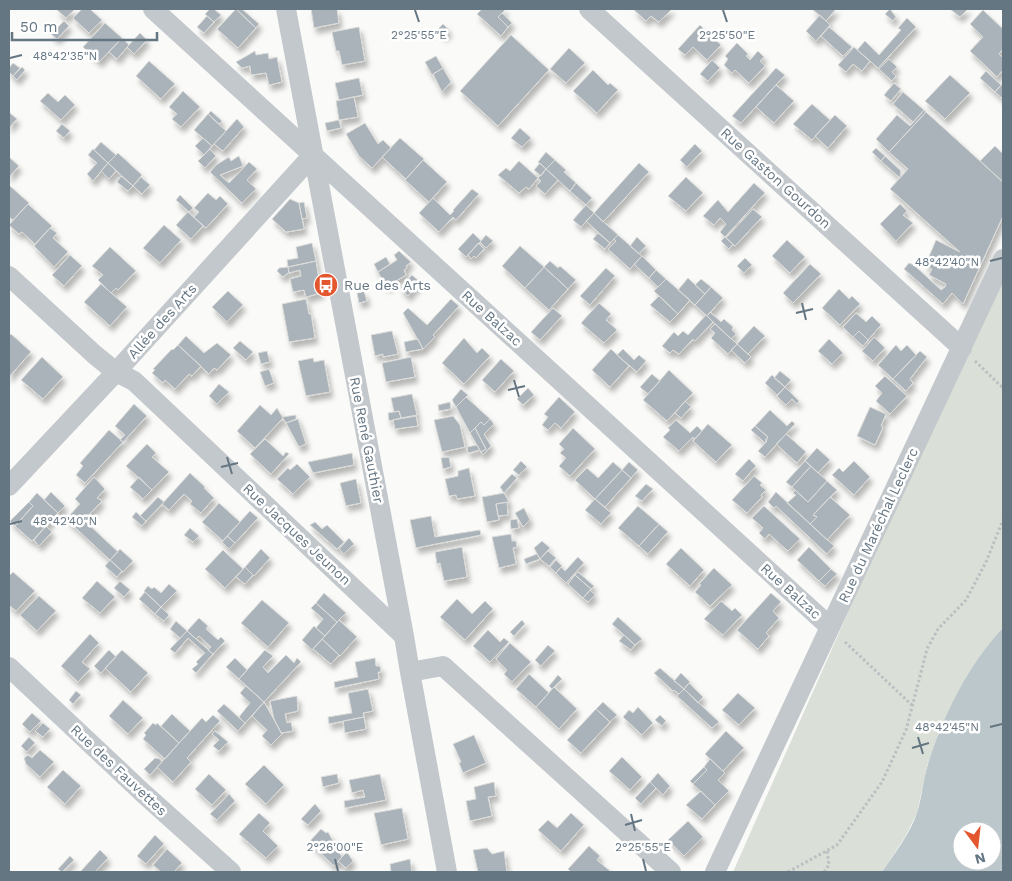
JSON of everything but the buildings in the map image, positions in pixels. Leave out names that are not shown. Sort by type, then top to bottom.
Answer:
[{"type":"street","name":"Rue Balzac","points":[[154,9],[830,627]]},
{"type":"street","name":"Rue René Gauthier","points":[[286,9],[447,872]]},
{"type":"street","name":"Rue Gaston Gourdon","points":[[589,9],[962,348]]},
{"type":"street","name":"Allée des Arts","points":[[9,486],[116,372],[313,155]]},
{"type":"street","name":"Rue du Maréchal Leclerc","points":[[714,872],[1003,259]]},
{"type":"street","name":"Rue Jacques Jeunon","points":[[9,276],[95,355],[116,372],[134,381],[404,636]]},
{"type":"street","points":[[410,672],[444,666],[671,872]]},
{"type":"street","name":"Rue des Fauvettes","points":[[9,667],[142,793],[231,872]]},
{"type":"path","points":[[962,348],[1003,388]]},
{"type":"path","points":[[788,872],[837,845],[882,782],[906,730],[927,648],[938,629],[966,600],[986,562],[1003,520]]},
{"type":"path","points":[[830,627],[913,706]]},
{"type":"path","points":[[824,872],[829,865],[827,850]]},
{"type":"shaded area","points":[[1003,263],[1003,628],[996,636],[938,735],[927,766],[917,813],[905,837],[882,872],[733,872]]},
{"type":"shaded area","points":[[1003,628],[1003,872],[882,872],[914,821],[919,807],[928,764],[941,728],[958,692],[979,658]]},
{"type":"place","name":"Rue des Arts","points":[[326,285]]}]
